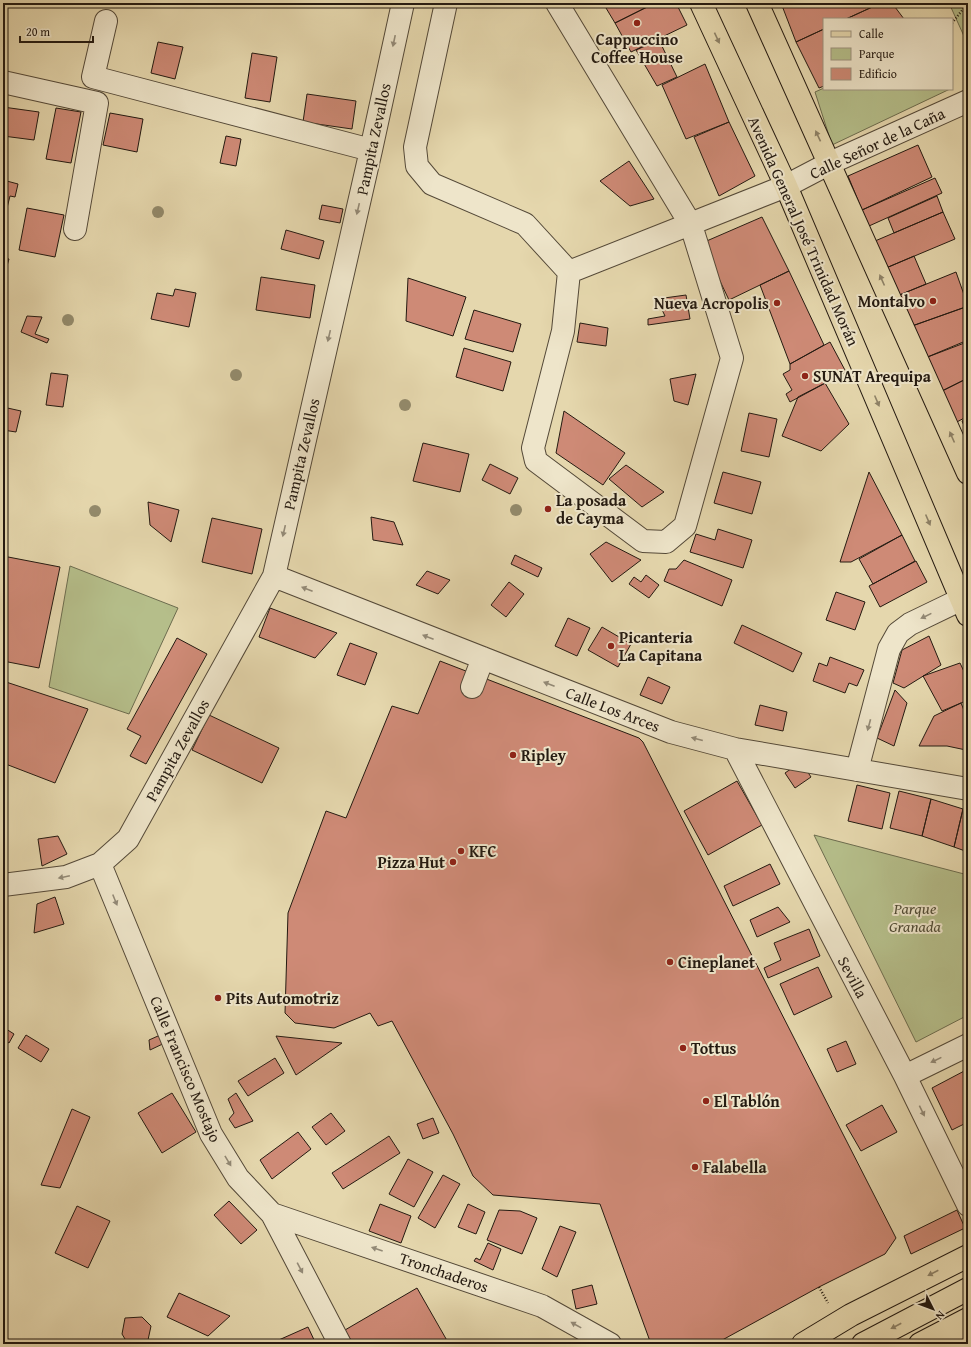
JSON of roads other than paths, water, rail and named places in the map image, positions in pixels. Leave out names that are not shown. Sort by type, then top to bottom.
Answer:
[{"type":"main road","name":"Avenida General José Trinidad Morán","points":[[701,3],[786,186],[966,603]]},
{"type":"main road","points":[[757,3],[968,473]]},
{"type":"main road","points":[[803,1344],[852,1315],[968,1256]]},
{"type":"main road","points":[[863,1344],[968,1289]]},
{"type":"main road","points":[[920,1344],[968,1319]]},
{"type":"main road","points":[[963,1344],[968,1342]]},
{"type":"street","name":"Pampita Zevallos","points":[[100,864],[128,839],[274,576],[403,3]]},
{"type":"street","points":[[446,3],[415,147],[417,166],[432,184],[525,224],[569,272],[564,331],[533,448],[536,461],[643,541],[666,542],[685,526],[732,358],[691,225],[557,3]]},
{"type":"street","points":[[106,21],[93,77],[371,150]]},
{"type":"street","points":[[3,82],[97,103],[75,229]]},
{"type":"street","name":"Calle Señor de la Caña","points":[[569,272],[691,225],[786,186],[830,164],[968,101]]},
{"type":"street","name":"Calle Los Arces","points":[[274,576],[483,658],[602,715],[735,749],[968,789]]},
{"type":"street","points":[[857,770],[889,649],[898,633],[910,624],[966,603]]},
{"type":"street","points":[[472,687],[483,658]]},
{"type":"street","name":"Sevilla","points":[[735,749],[905,1076],[968,1205]]},
{"type":"street","points":[[3,885],[66,877],[100,864]]},
{"type":"street","name":"Calle Francisco Mostajo","points":[[100,864],[211,1134],[238,1178],[272,1214],[340,1344]]},
{"type":"street","points":[[905,1076],[968,1045]]},
{"type":"street","name":"Tronchaderos","points":[[272,1214],[542,1306],[610,1344]]},
{"type":"place","name":"Cappuccino Coffee House","points":[[637,23]]},
{"type":"place","name":"Montalvo","points":[[933,301]]},
{"type":"place","name":"Nueva Acropolis","points":[[777,303]]},
{"type":"place","name":"SUNAT Arequipa","points":[[805,376]]},
{"type":"place","name":"La posada de Cayma","points":[[548,509]]},
{"type":"place","name":"Picanteria La Capitana","points":[[611,646]]},
{"type":"place","name":"Ripley","points":[[513,755]]},
{"type":"place","name":"KFC","points":[[461,851]]},
{"type":"place","name":"Pizza Hut","points":[[453,862]]},
{"type":"place","name":"Cineplanet","points":[[670,962]]},
{"type":"place","name":"Pits Automotriz","points":[[218,998]]},
{"type":"place","name":"Tottus","points":[[683,1048]]},
{"type":"place","name":"El Tablón","points":[[706,1101]]},
{"type":"place","name":"Falabella","points":[[695,1167]]},
{"type":"park label","name":"Parque Granada","points":[[915,917]]}]
